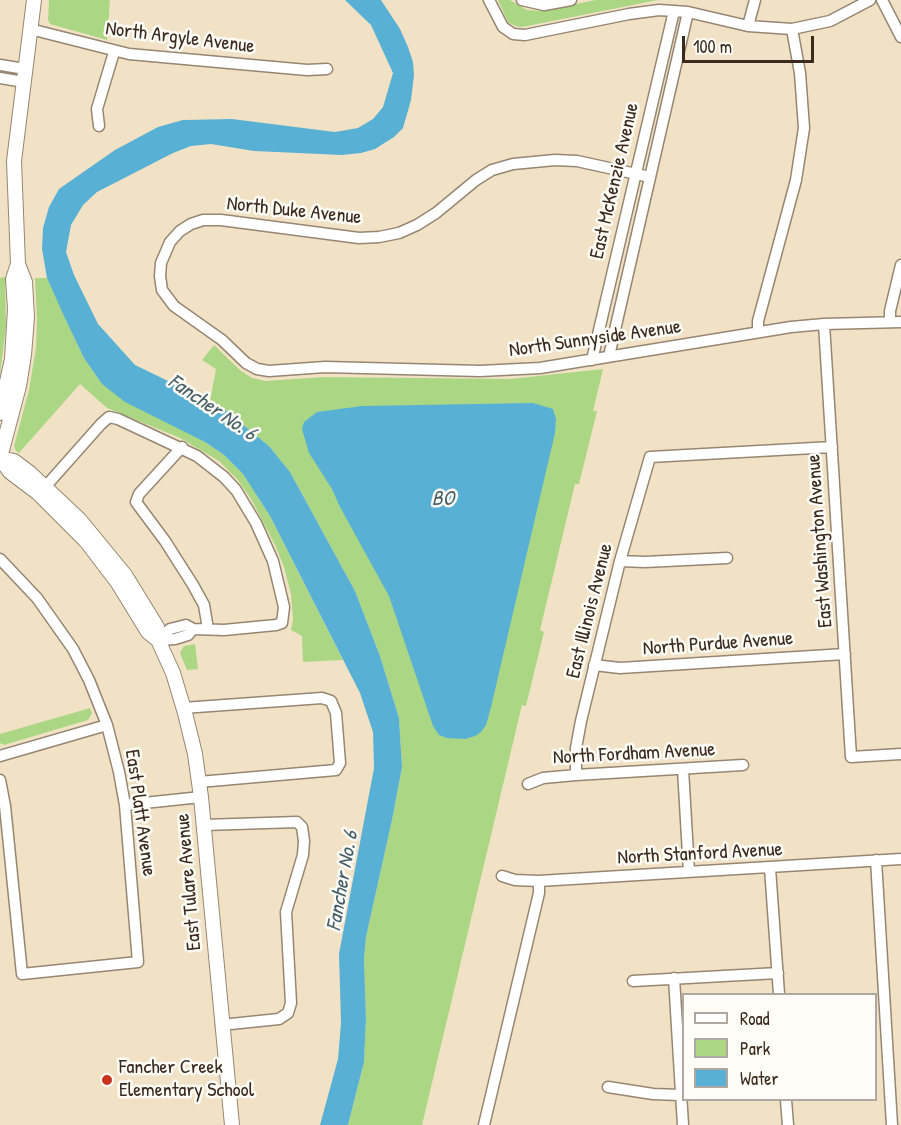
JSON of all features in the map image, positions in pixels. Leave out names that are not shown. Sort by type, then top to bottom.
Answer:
[{"type":"street","points":[[489,0],[503,27],[508,32],[519,35],[659,10],[688,12],[748,26],[792,28],[830,21],[870,0]]},
{"type":"street","points":[[522,0],[544,5],[571,0]]},
{"type":"street","points":[[748,26],[755,0]]},
{"type":"street","points":[[882,0],[901,37]]},
{"type":"street","points":[[0,458],[19,386],[27,317],[25,282],[18,264],[14,161],[34,2]]},
{"type":"street","name":"East McKenzie Avenue","points":[[592,360],[674,11]]},
{"type":"street","name":"East McKenzie Avenue","points":[[609,356],[688,12]]},
{"type":"street","points":[[758,332],[758,321],[796,180],[804,128],[800,73],[792,28]]},
{"type":"street","name":"North Argyle Avenue","points":[[30,29],[114,52],[307,70],[327,69]]},
{"type":"street","points":[[99,126],[98,109],[114,52]]},
{"type":"street","points":[[0,65],[25,75]]},
{"type":"street","points":[[0,78],[25,75]]},
{"type":"street","name":"North Duke Avenue","points":[[257,369],[246,363],[222,340],[174,306],[162,290],[161,263],[170,242],[180,231],[191,224],[203,220],[221,220],[359,238],[379,237],[399,233],[417,225],[436,213],[476,180],[492,170],[513,164],[555,160],[577,161],[650,177]]},
{"type":"street","points":[[0,413],[12,359],[15,309],[13,279],[18,264]]},
{"type":"street","points":[[896,322],[890,311],[901,265]]},
{"type":"street","name":"North Sunnyside Avenue","points":[[257,369],[268,371],[358,367],[480,371],[540,368],[758,332],[824,324],[896,322]]},
{"type":"street","name":"East Washington Avenue","points":[[824,324],[851,757],[901,754]]},
{"type":"street","points":[[46,486],[109,417],[182,447],[204,461],[224,477],[248,507],[265,542],[278,577],[284,607],[282,623],[234,629],[194,629],[186,625],[178,626],[170,629],[158,640]]},
{"type":"street","points":[[182,447],[139,494],[136,501],[193,585],[204,605],[207,629]]},
{"type":"street","name":"East Illinois Avenue","points":[[576,775],[578,739],[594,665],[620,561],[650,457],[832,447]]},
{"type":"street","name":"East Tulare Avenue","points":[[0,458],[14,461],[46,486],[79,519],[116,562],[157,627],[158,640],[172,674],[195,754],[204,825],[232,1125]]},
{"type":"street","name":"East Tulare Avenue","points":[[0,458],[10,472],[47,501],[86,541],[124,591],[148,632],[158,640]]},
{"type":"street","points":[[620,561],[727,558]]},
{"type":"street","name":"East Platt Avenue","points":[[0,559],[37,598],[68,641],[89,680],[107,725],[125,805],[138,962],[22,974],[5,806],[0,780]]},
{"type":"street","name":"North Purdue Avenue","points":[[594,665],[620,668],[845,654]]},
{"type":"street","points":[[183,708],[322,698],[331,701],[336,713],[340,763],[336,770],[199,782]]},
{"type":"street","points":[[0,756],[107,725]]},
{"type":"street","name":"North Fordham Avenue","points":[[528,784],[543,778],[576,775],[743,765]]},
{"type":"street","points":[[683,769],[689,872]]},
{"type":"street","points":[[125,805],[201,797]]},
{"type":"street","points":[[204,825],[297,822],[302,827],[304,841],[303,855],[286,912],[291,1003],[288,1013],[279,1019],[221,1025]]},
{"type":"street","name":"North Stanford Avenue","points":[[502,876],[515,880],[539,882],[901,859]]},
{"type":"street","points":[[876,860],[892,1125]]},
{"type":"street","points":[[770,868],[779,993]]},
{"type":"street","points":[[484,1125],[539,893],[539,882]]},
{"type":"street","points":[[633,981],[778,974]]},
{"type":"street","points":[[674,978],[683,1125]]},
{"type":"street","points":[[608,1087],[653,1094],[681,1095]]},
{"type":"street","points":[[786,1101],[788,1125]]},
{"type":"green space","points":[[49,0],[110,0],[107,40],[50,24],[48,20]]},
{"type":"green space","points":[[498,0],[510,0],[527,10],[541,11],[596,0],[658,0],[522,27],[508,22]]},
{"type":"green space","points":[[5,277],[6,326],[0,375],[0,278]]},
{"type":"green space","points":[[35,278],[47,278],[84,358],[102,384],[205,442],[224,455],[243,474],[270,516],[343,660],[303,662],[302,636],[291,630],[293,619],[291,594],[275,545],[251,499],[237,479],[219,461],[180,438],[107,408],[80,384],[19,453],[16,451],[14,446],[29,390],[36,348]]},
{"type":"green space","points":[[214,345],[241,371],[252,378],[266,381],[323,377],[510,379],[603,369],[593,411],[597,411],[579,484],[575,484],[540,630],[544,632],[526,706],[522,705],[422,1125],[348,1125],[364,1062],[366,937],[402,767],[399,718],[380,656],[355,591],[290,472],[269,446],[220,406],[210,401],[216,369],[202,360]]},
{"type":"green space","points":[[195,644],[198,669],[187,670],[180,653],[184,646]]},
{"type":"green space","points":[[90,708],[92,713],[88,720],[4,745],[0,743],[0,734]]},
{"type":"water","name":"Fancher No. 6","points":[[345,0],[381,0],[400,29],[408,47],[414,75],[411,100],[403,128],[394,137],[375,149],[342,155],[254,151],[211,144],[191,146],[97,192],[83,205],[71,225],[66,252],[74,275],[98,324],[135,365],[220,406],[269,446],[290,472],[355,591],[380,656],[399,718],[402,767],[366,937],[364,1062],[348,1125],[320,1125],[338,1059],[341,1023],[339,954],[374,768],[373,732],[360,693],[270,516],[243,474],[224,455],[205,442],[125,402],[102,384],[84,358],[47,278],[42,249],[43,228],[49,207],[59,189],[115,150],[158,127],[183,120],[232,119],[335,132],[358,128],[373,119],[383,107],[393,73],[371,25]]},
{"type":"water","name":"BO","points":[[533,403],[553,409],[556,419],[555,433],[491,707],[486,725],[481,732],[465,739],[447,738],[439,735],[433,726],[389,596],[332,489],[309,453],[302,429],[304,422],[317,412],[362,406]]},
{"type":"place","name":"Fancher Creek Elementary School","points":[[107,1080]]}]
